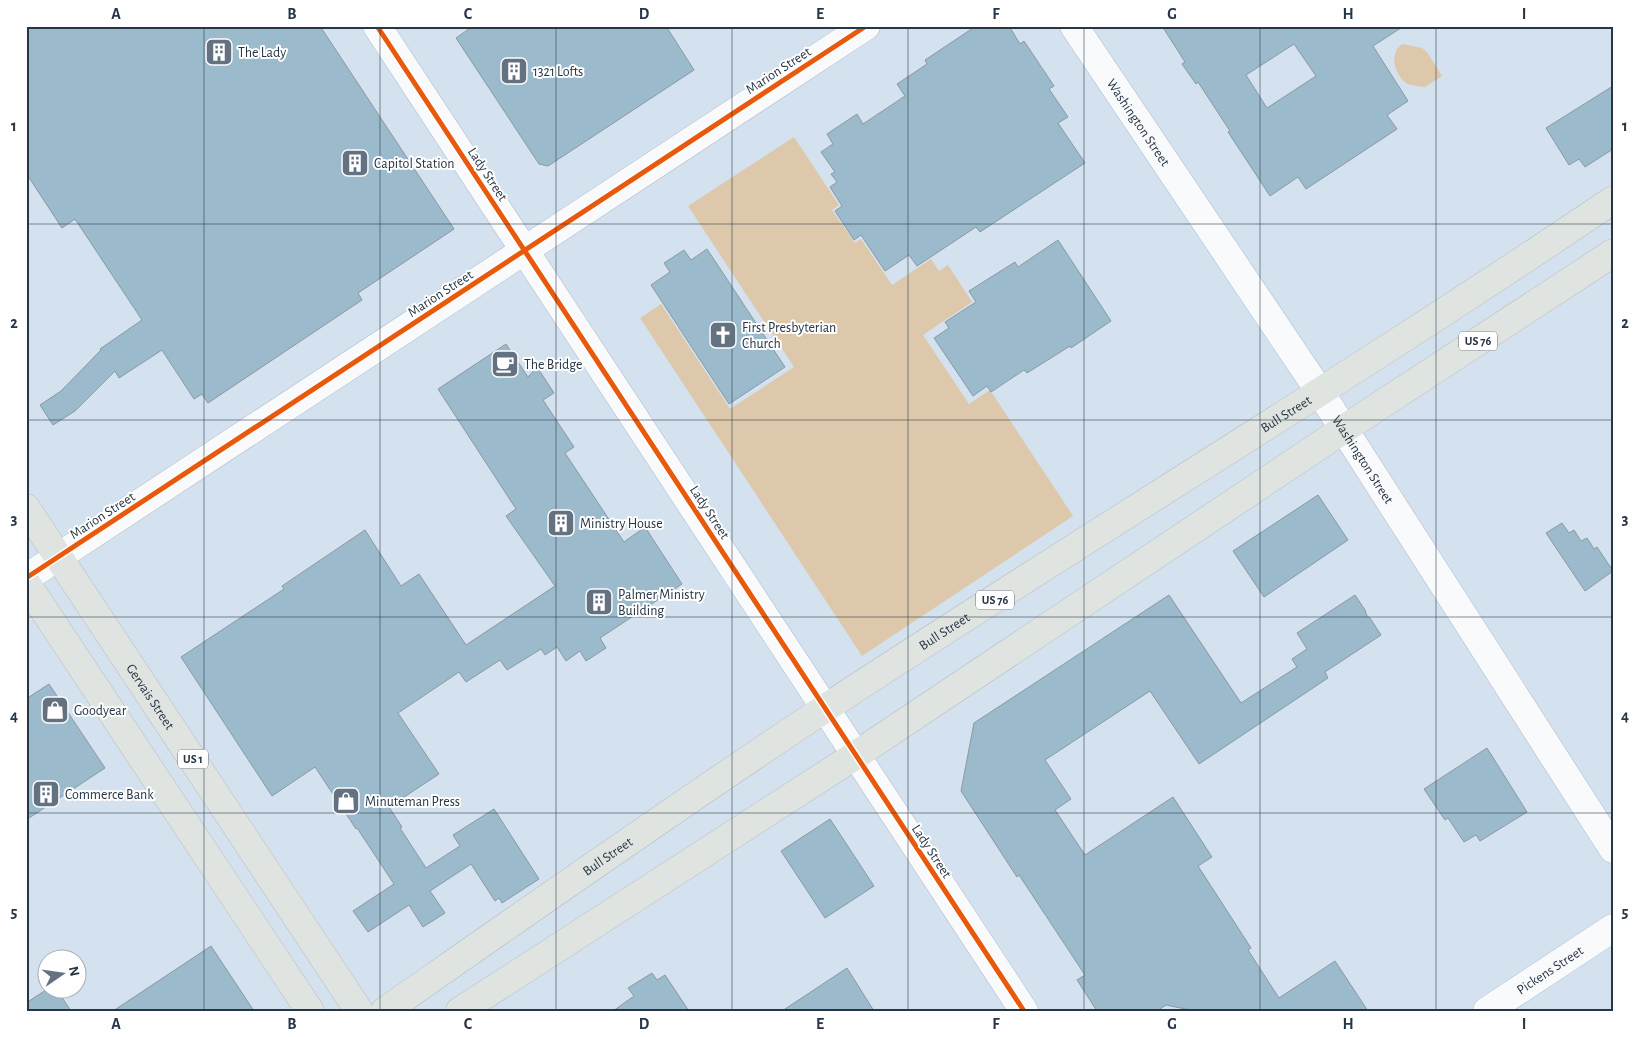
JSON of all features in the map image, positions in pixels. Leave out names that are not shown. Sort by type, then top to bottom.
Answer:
[{"type":"main road","name":"Bull Street","points":[[385,1011],[590,867],[826,708],[1320,392],[1613,200]]},
{"type":"main road","name":"US 76","points":[[460,1011],[856,755],[1344,429],[1613,254]]},
{"type":"main road","name":"Gervais Street","points":[[26,508],[359,1011]]},
{"type":"main road","points":[[26,583],[310,1011]]},
{"type":"street","name":"Lady Street","points":[[378,26],[1024,1011]]},
{"type":"street","name":"Marion Street","points":[[26,578],[866,26]]},
{"type":"street","name":"Washington Street","points":[[1074,26],[1320,392],[1613,849]]},
{"type":"street","name":"Pickens Street","points":[[1487,1011],[1613,928]]},
{"type":"shaded area","points":[[1402,44],[1422,48],[1427,52],[1442,76],[1425,87],[1406,83],[1398,74],[1394,58],[1395,53]]},
{"type":"shaded area","points":[[794,137],[839,205],[832,210],[855,243],[861,239],[892,285],[931,259],[939,271],[948,265],[972,302],[923,335],[969,404],[990,390],[1073,516],[862,656],[640,318],[661,304],[730,409],[794,367],[688,206]]},
{"type":"building","points":[[26,26],[320,26],[454,229],[358,293],[362,300],[208,403],[202,394],[194,399],[162,350],[119,378],[115,371],[75,411],[53,425],[40,405],[61,391],[100,349],[142,320],[75,219],[62,228],[26,173]]},
{"type":"building","points":[[473,26],[666,26],[694,70],[548,166],[539,164],[456,38]]},
{"type":"building","points":[[976,26],[1009,26],[1020,44],[1024,41],[1054,86],[1049,89],[1068,117],[1058,123],[1085,163],[980,232],[976,227],[917,266],[909,255],[885,271],[861,235],[854,240],[835,211],[842,206],[830,187],[837,182],[831,174],[835,172],[821,152],[833,144],[827,134],[857,114],[863,124],[905,96],[897,84],[927,64],[925,60]]},
{"type":"building","points":[[1162,26],[1404,26],[1373,46],[1408,101],[1387,115],[1397,129],[1306,189],[1298,177],[1270,196],[1198,82],[1196,84],[1182,64],[1185,62]],"holes":[[[1294,44],[1316,76],[1267,108],[1246,75]]]},
{"type":"building","points":[[1613,86],[1613,149],[1585,167],[1579,159],[1569,165],[1546,128]]},
{"type":"building","points":[[1058,240],[1111,321],[1071,348],[1070,346],[1027,373],[1024,370],[991,392],[987,386],[973,396],[934,338],[949,328],[945,322],[976,302],[969,291],[1015,262],[1018,267]]},
{"type":"building","name":"First Presbyterian Church","points":[[707,249],[785,367],[729,404],[651,285],[670,272],[664,263],[684,250],[691,260]]},
{"type":"building","points":[[506,344],[528,377],[537,367],[554,393],[543,400],[574,447],[565,453],[624,542],[645,527],[682,584],[600,638],[606,648],[586,661],[580,651],[566,661],[557,647],[545,655],[541,649],[507,670],[500,660],[466,682],[459,672],[398,713],[439,774],[389,807],[426,868],[460,846],[453,835],[494,809],[539,879],[502,903],[499,898],[495,901],[471,864],[430,891],[445,913],[423,927],[409,905],[368,932],[353,911],[394,884],[357,828],[315,767],[272,796],[181,657],[284,589],[282,586],[365,530],[401,586],[419,574],[466,645],[555,586],[506,516],[516,509],[438,389]]},
{"type":"building","points":[[1318,495],[1348,540],[1264,597],[1233,551]]},
{"type":"building","points":[[1562,523],[1569,533],[1574,530],[1581,541],[1587,538],[1594,549],[1597,547],[1613,571],[1585,591],[1546,533]]},
{"type":"building","points":[[1169,595],[1241,703],[1297,667],[1292,659],[1307,649],[1297,633],[1355,595],[1381,635],[1325,672],[1328,678],[1199,764],[1150,691],[1045,760],[1071,799],[1055,810],[1085,855],[1173,797],[1212,857],[1198,866],[1251,948],[1248,950],[1279,998],[1335,961],[1368,1011],[1195,1011],[1166,1005],[1157,1011],[1097,1011],[1077,980],[1085,975],[1019,875],[1017,877],[961,791],[974,723]]},
{"type":"building","points":[[49,684],[105,768],[26,820],[26,699]]},
{"type":"building","points":[[1487,748],[1527,812],[1480,841],[1476,835],[1464,842],[1448,818],[1445,820],[1424,789]]},
{"type":"building","points":[[830,819],[874,886],[825,918],[781,851]]},
{"type":"building","points":[[211,946],[254,1011],[113,1011]]},
{"type":"building","points":[[847,968],[874,1011],[782,1011]]},
{"type":"building","points":[[652,973],[657,980],[665,975],[689,1011],[613,1011],[634,996],[628,988]]},
{"type":"building","points":[[38,995],[38,1000],[64,1000],[71,1011],[26,1011],[26,1003]]},
{"type":"cycle path","points":[[377,26],[1024,1011]]},
{"type":"cycle path","points":[[26,578],[866,26]]},
{"type":"place","name":"The Lady","points":[[219,52]]},
{"type":"place","name":"1321 Lofts","points":[[514,71]]},
{"type":"place","name":"Capitol Station","points":[[355,163]]},
{"type":"place","name":"First Presbyterian Church","points":[[723,335]]},
{"type":"place","name":"The Bridge","points":[[505,364]]},
{"type":"place","name":"Ministry House","points":[[561,523]]},
{"type":"place","name":"Palmer Ministry Building","points":[[599,602]]},
{"type":"place","name":"Goodyear","points":[[55,710]]},
{"type":"place","name":"Commerce Bank","points":[[46,794]]},
{"type":"place","name":"Minuteman Press","points":[[346,801]]}]
